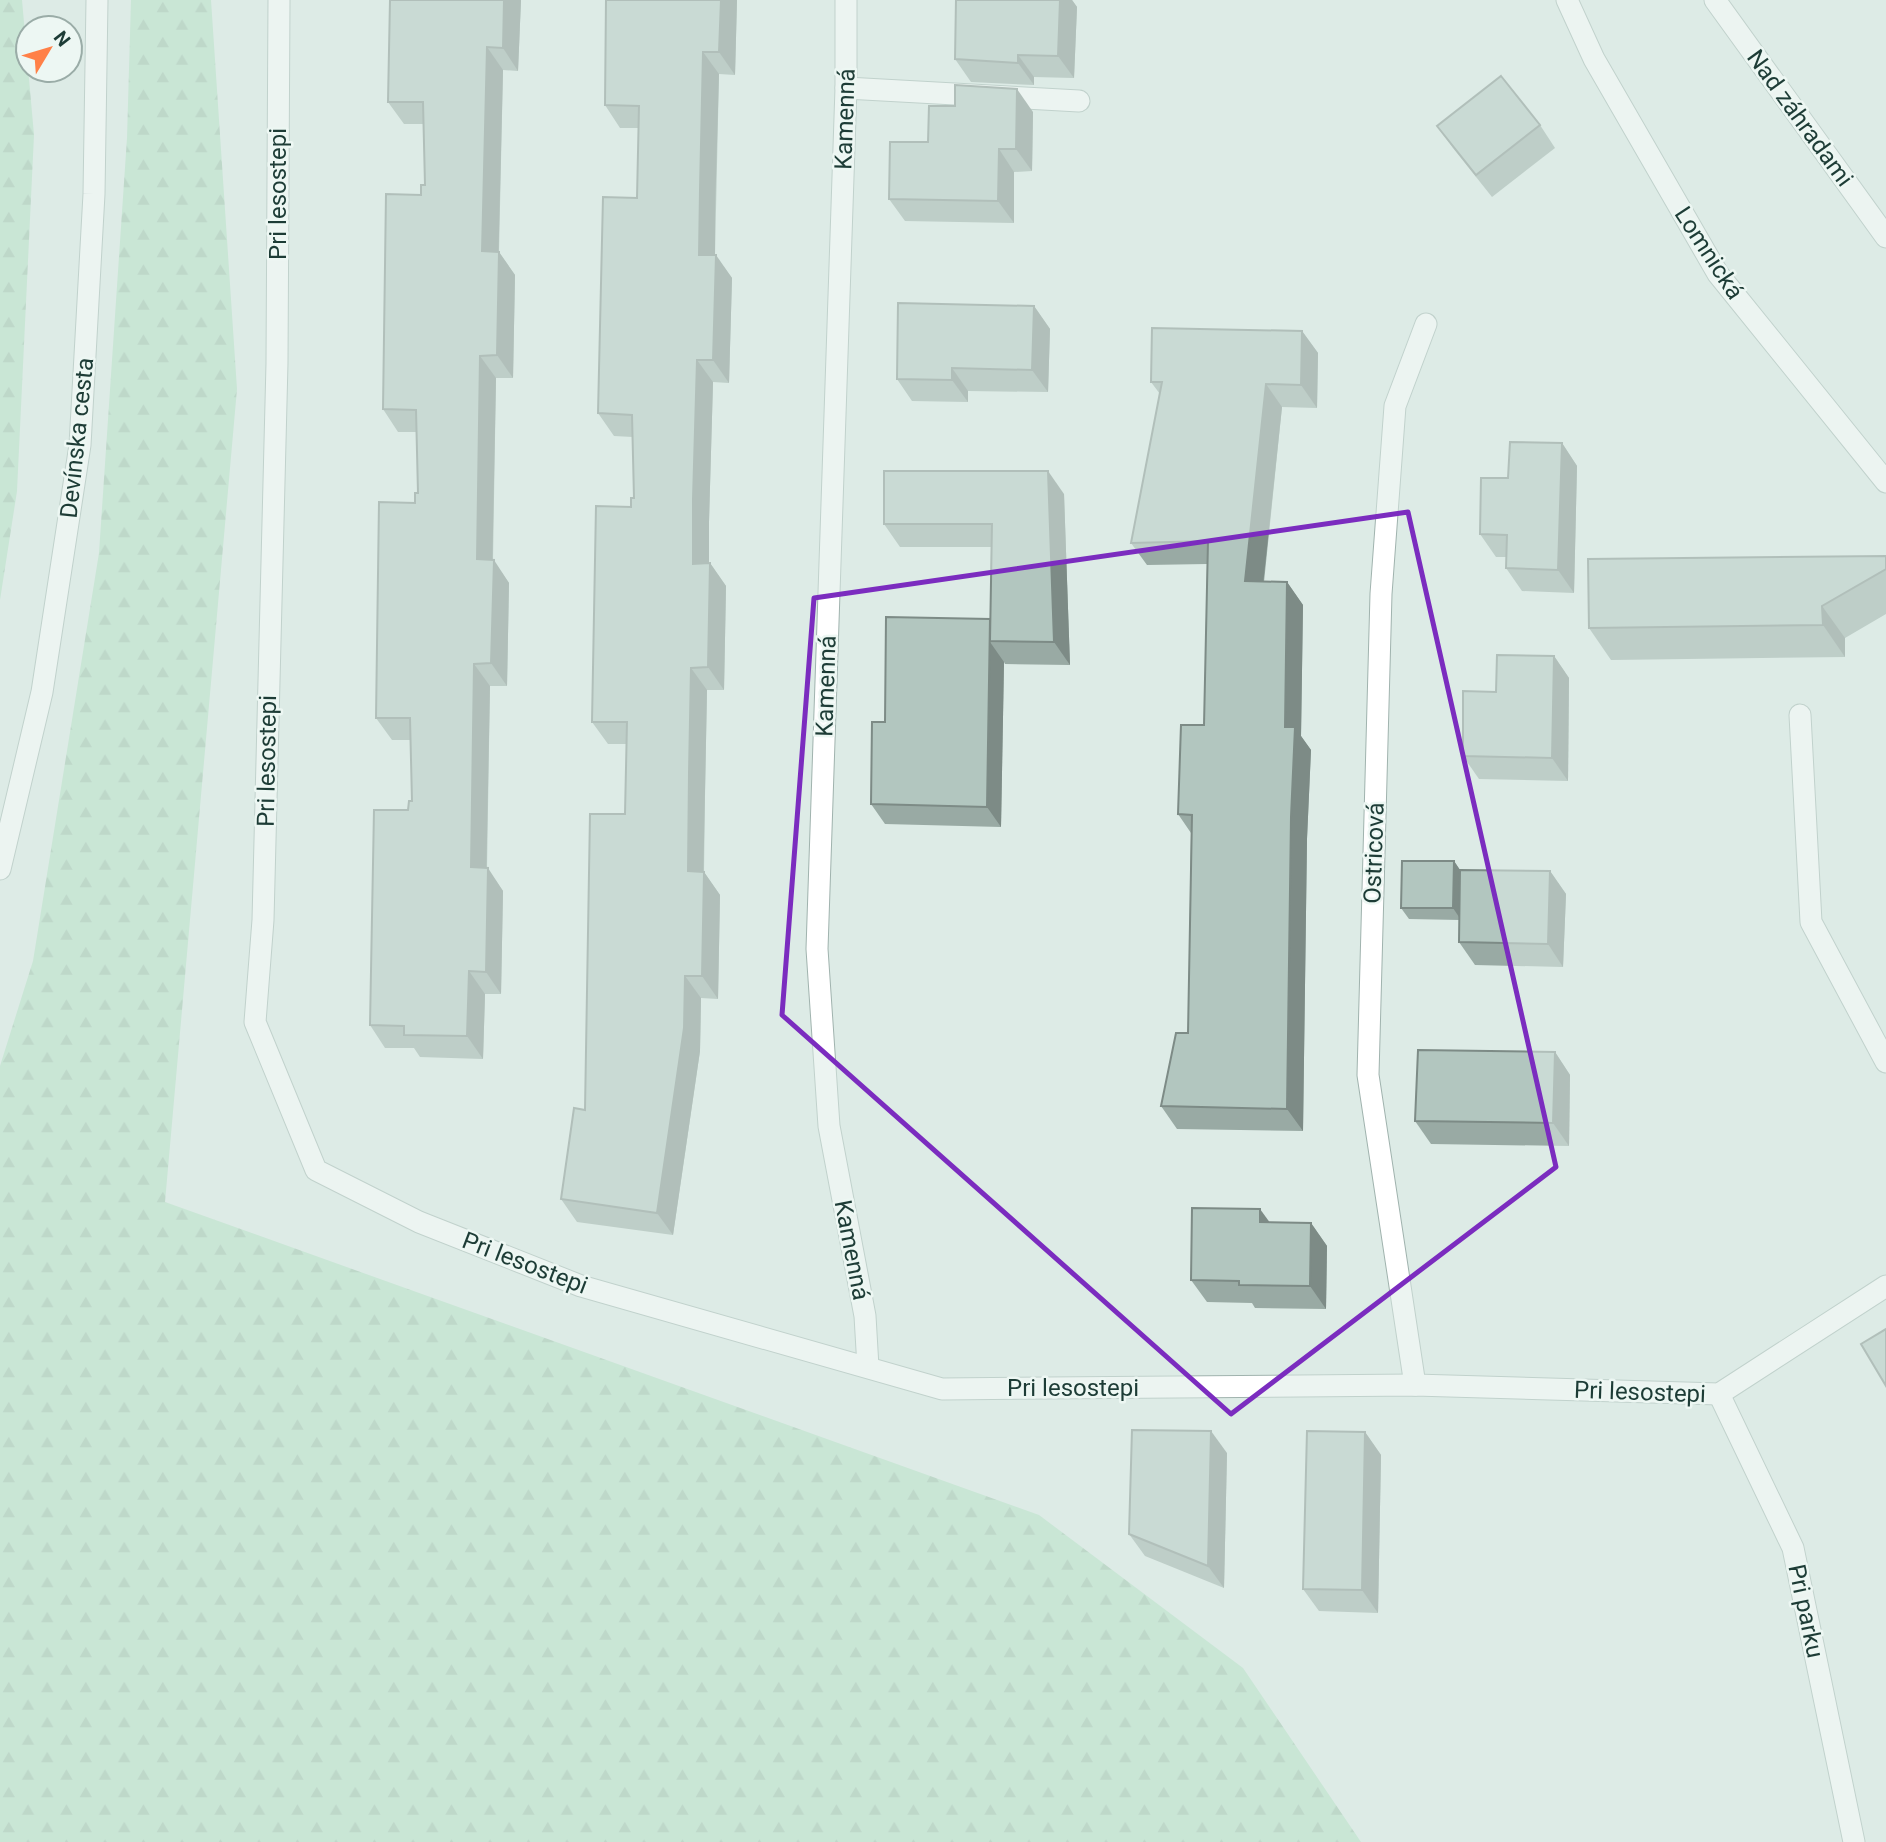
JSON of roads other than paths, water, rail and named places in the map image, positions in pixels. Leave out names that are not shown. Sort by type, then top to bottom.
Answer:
[{"type":"street","name":"Devínska cesta","points":[[0,869],[43,692],[80,445],[94,194],[97,0]]},
{"type":"street","name":"Pri lesostepi","points":[[279,0],[277,363],[263,920],[255,1022],[316,1170],[419,1222],[581,1286],[942,1389],[1415,1385],[1719,1394],[1886,1286]]},
{"type":"street","name":"Kamenná","points":[[846,0],[846,88],[817,949],[829,1126],[865,1316],[868,1367]]},
{"type":"street","name":"Lomnická","points":[[1567,0],[1594,60],[1718,274],[1886,482]]},
{"type":"street","name":"Nad záhradami","points":[[1715,0],[1886,237]]},
{"type":"street","points":[[846,88],[1079,100]]},
{"type":"street","name":"Ostricová","points":[[1415,1385],[1368,1075],[1381,594],[1395,406],[1426,324]]},
{"type":"street","points":[[1800,715],[1811,922],[1886,1062]]},
{"type":"street","name":"Pri parku","points":[[1719,1394],[1793,1548],[1854,1842]]}]
